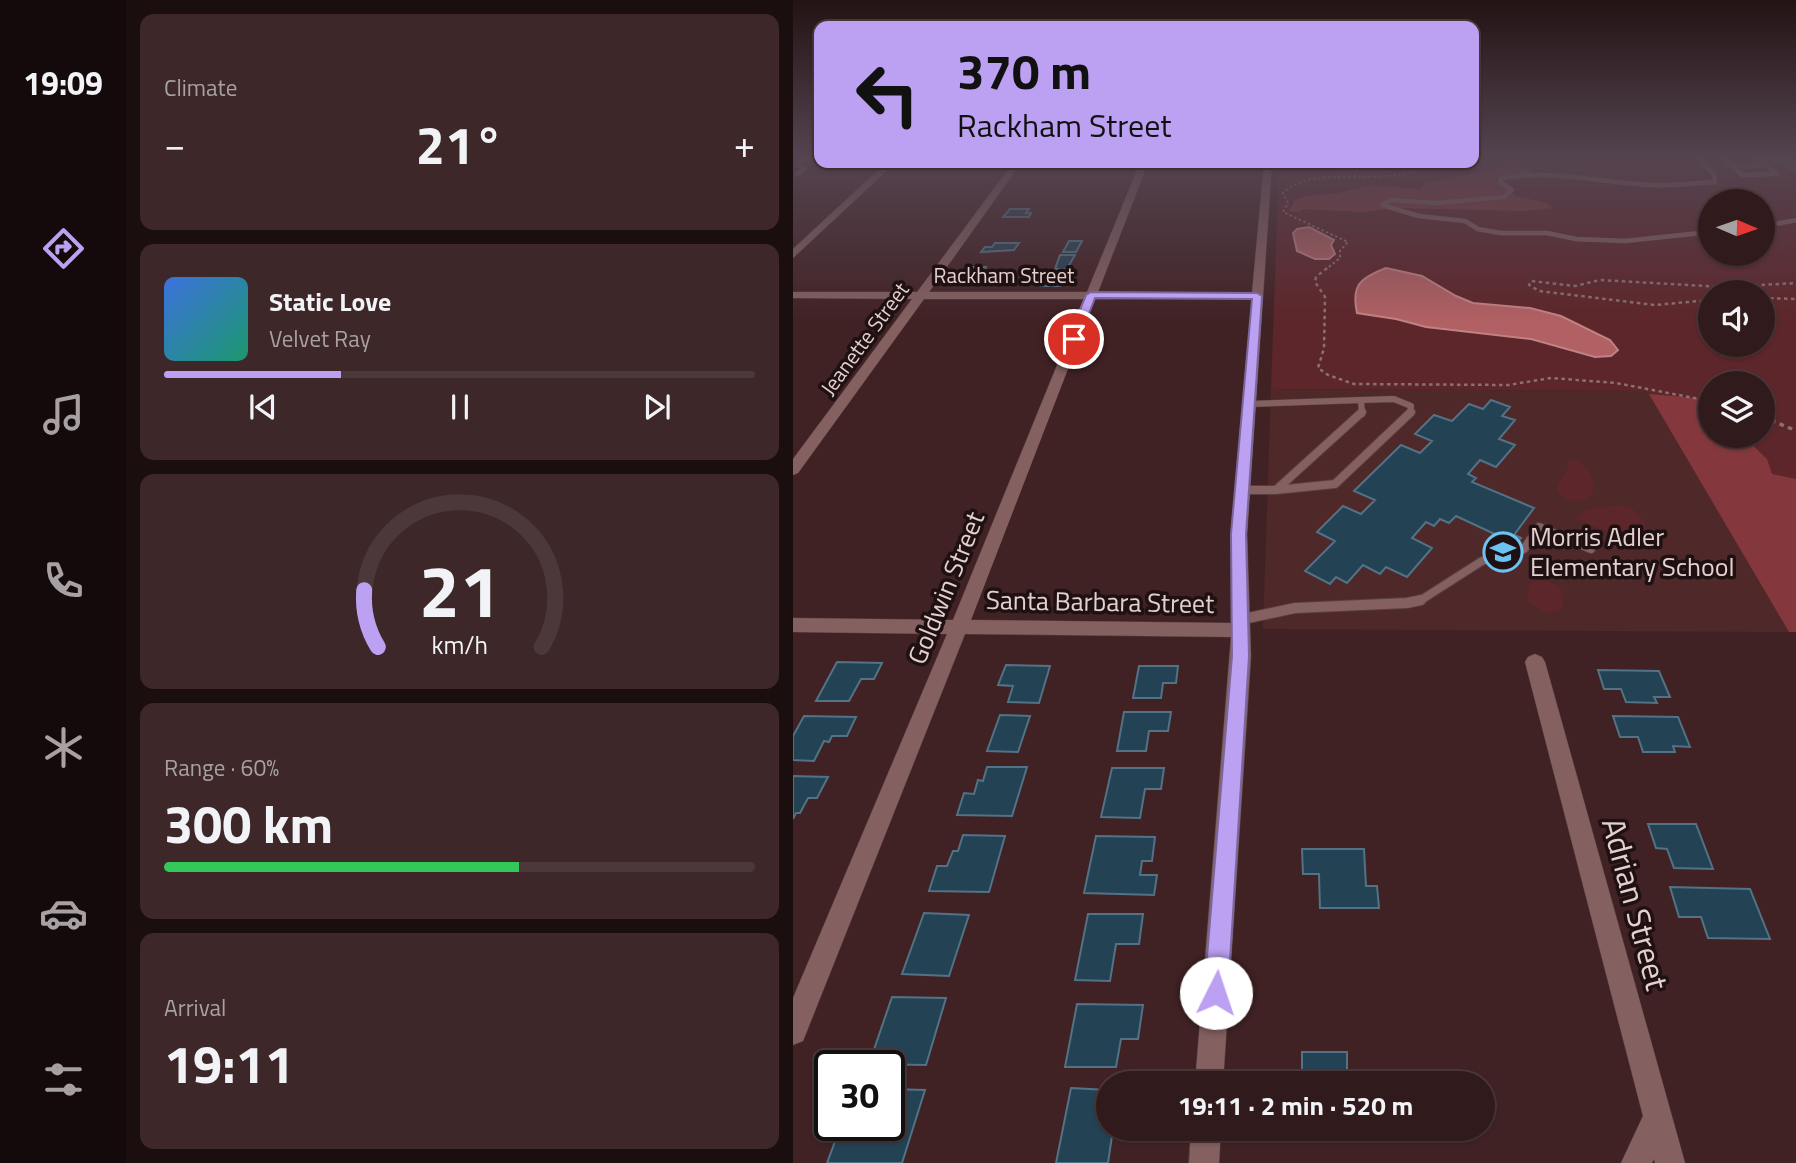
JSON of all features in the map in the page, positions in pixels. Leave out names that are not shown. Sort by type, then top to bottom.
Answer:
[{"type":"street","points":[[793,255],[839,212]]},
{"type":"street","name":"Jeanette Street","points":[[793,470],[981,212]]},
{"type":"street","name":"Goldwin Street","points":[[793,1031],[959,627],[1124,212]]},
{"type":"street","points":[[1210,1071],[1240,670],[1242,491],[1264,212]]},
{"type":"street","name":"Rackham Street","points":[[793,295],[1257,296]]},
{"type":"street","name":"Santa Barbara Street","points":[[793,625],[1239,625]]},
{"type":"street","name":"Adrian Street","points":[[1535,662],[1670,1163]]},
{"type":"street","points":[[1636,1163],[1658,1118]]},
{"type":"street","points":[[1204,1163],[1205,1141]]},
{"type":"lane","points":[[1406,212],[1465,221],[1478,229],[1501,233],[1547,233],[1576,239],[1625,241],[1698,233]]},
{"type":"lane","points":[[1775,224],[1796,220]]},
{"type":"lane","points":[[1276,490],[1362,414],[1361,400]]},
{"type":"lane","points":[[1242,491],[1335,484],[1409,417],[1412,410],[1411,406],[1394,400],[1249,404]]},
{"type":"lane","points":[[1239,625],[1295,608],[1407,603],[1421,600],[1482,561],[1524,549],[1539,527],[1591,549]]},
{"type":"path","points":[[1284,212],[1348,242],[1340,251],[1340,258],[1316,277],[1315,282],[1325,297],[1325,348],[1318,359],[1318,368],[1328,375],[1354,384],[1508,385],[1551,378],[1570,379],[1616,383],[1698,399]]},
{"type":"path","points":[[1698,286],[1600,280],[1575,286],[1538,280],[1531,281],[1529,285],[1539,290],[1655,304],[1698,301]]},
{"type":"path","points":[[1775,284],[1796,283]]},
{"type":"path","points":[[1775,298],[1796,299]]},
{"type":"path","points":[[1775,422],[1796,431]]},
{"type":"shaded area","points":[[1277,212],[1698,212],[1698,266],[1775,266],[1775,212],[1796,212],[1796,632],[1789,632],[1647,391],[1271,389]]},
{"type":"shaded area","points":[[1309,227],[1334,240],[1331,245],[1335,254],[1329,259],[1315,259],[1297,251],[1293,233],[1297,229]]},
{"type":"shaded area","points":[[1386,268],[1422,276],[1473,303],[1530,308],[1561,316],[1610,340],[1618,350],[1611,356],[1595,357],[1531,339],[1426,327],[1357,313],[1355,296],[1359,284],[1370,275]]},
{"type":"shaded area","name":"Morris Adler Elementary School","points":[[1271,389],[1648,391],[1789,632],[1263,629]]},
{"type":"shaded area","points":[[1649,394],[1698,398],[1698,448],[1756,448],[1767,459],[1772,474],[1796,479],[1796,632],[1789,632]]},
{"type":"shaded area","points":[[1575,459],[1589,471],[1594,482],[1588,499],[1579,502],[1566,499],[1556,489],[1567,471],[1568,462]]},
{"type":"shaded area","points":[[1622,505],[1636,511],[1645,523],[1647,533],[1637,543],[1574,518],[1587,509]]},
{"type":"shaded area","points":[[1543,579],[1561,588],[1564,604],[1559,611],[1545,613],[1527,601],[1529,584]]},
{"type":"building","points":[[1007,212],[1031,213],[1029,217],[1003,217]]},
{"type":"building","points":[[1069,241],[1082,241],[1076,252],[1063,252]]},
{"type":"building","points":[[995,243],[1019,243],[1014,250],[981,252]]},
{"type":"building","points":[[1060,255],[1075,255],[1067,269],[1055,269]]},
{"type":"building","points":[[973,267],[986,267],[981,276],[967,276]]},
{"type":"building","points":[[1049,272],[1068,272],[1061,286],[1041,286]]},
{"type":"building","points":[[1491,400],[1510,407],[1502,416],[1515,420],[1499,439],[1515,445],[1496,467],[1480,460],[1468,474],[1476,478],[1472,482],[1534,508],[1514,535],[1521,538],[1516,544],[1456,516],[1449,523],[1440,519],[1434,526],[1426,522],[1412,538],[1432,548],[1407,577],[1386,567],[1380,574],[1363,565],[1347,583],[1336,577],[1330,584],[1305,571],[1335,541],[1317,532],[1343,506],[1361,514],[1375,500],[1354,491],[1401,445],[1420,453],[1432,441],[1415,434],[1434,415],[1452,421],[1469,404],[1483,409]]},
{"type":"building","points":[[837,662],[882,663],[874,679],[861,679],[849,701],[816,701]]},
{"type":"building","points":[[1006,665],[1050,666],[1039,703],[1008,702],[1013,686],[998,685]]},
{"type":"building","points":[[1139,666],[1178,666],[1176,683],[1163,683],[1161,698],[1133,698]]},
{"type":"building","points":[[1598,670],[1659,671],[1670,697],[1654,697],[1657,703],[1626,702],[1621,689],[1604,689]]},
{"type":"building","points":[[1124,712],[1171,712],[1168,731],[1149,731],[1146,751],[1117,751]]},
{"type":"building","points":[[1000,715],[1030,716],[1018,752],[987,751]]},
{"type":"building","points":[[804,716],[856,717],[847,736],[832,736],[829,742],[824,741],[814,761],[793,760],[793,736]]},
{"type":"building","points":[[1613,716],[1678,717],[1690,747],[1673,746],[1675,752],[1643,752],[1638,737],[1620,737]]},
{"type":"building","points":[[987,767],[1027,767],[1012,816],[957,815],[964,793],[974,794],[978,780],[983,781]]},
{"type":"building","points":[[1112,768],[1164,768],[1161,789],[1145,789],[1140,818],[1101,817]]},
{"type":"building","points":[[793,776],[828,777],[817,798],[808,798],[800,813],[796,813],[793,819]]},
{"type":"building","points":[[1648,824],[1696,824],[1713,869],[1674,868],[1667,849],[1656,848]]},
{"type":"building","points":[[963,835],[1005,836],[989,892],[929,891],[937,866],[947,866],[953,851],[958,851]]},
{"type":"building","points":[[1096,836],[1155,837],[1152,861],[1142,861],[1140,875],[1157,875],[1154,895],[1084,893]]},
{"type":"building","points":[[1302,849],[1364,849],[1366,886],[1377,886],[1379,908],[1320,908],[1319,874],[1303,874]]},
{"type":"building","points":[[1670,887],[1750,889],[1770,939],[1708,938],[1701,917],[1679,917]]},
{"type":"building","points":[[924,913],[969,915],[949,976],[902,974]]},
{"type":"building","points":[[1088,914],[1143,914],[1139,944],[1116,944],[1110,981],[1075,980]]},
{"type":"building","points":[[892,997],[946,998],[926,1065],[905,1065],[905,1050],[874,1050]]},
{"type":"building","points":[[1077,1004],[1143,1005],[1138,1039],[1121,1039],[1116,1067],[1065,1067]]},
{"type":"building","points":[[1302,1052],[1347,1052],[1347,1071],[1302,1071]]},
{"type":"building","points":[[1071,1088],[1096,1089],[1096,1141],[1111,1141],[1108,1163],[1056,1163]]},
{"type":"building","points":[[905,1089],[925,1090],[902,1163],[827,1163],[835,1141],[905,1141]]},
{"type":"place","name":"Morris Adler Elementary School","points":[[1503,552]]},
{"type":"route","points":[[1074,339],[1091,295],[1257,296],[1239,534],[1240,656],[1216,993]]}]
